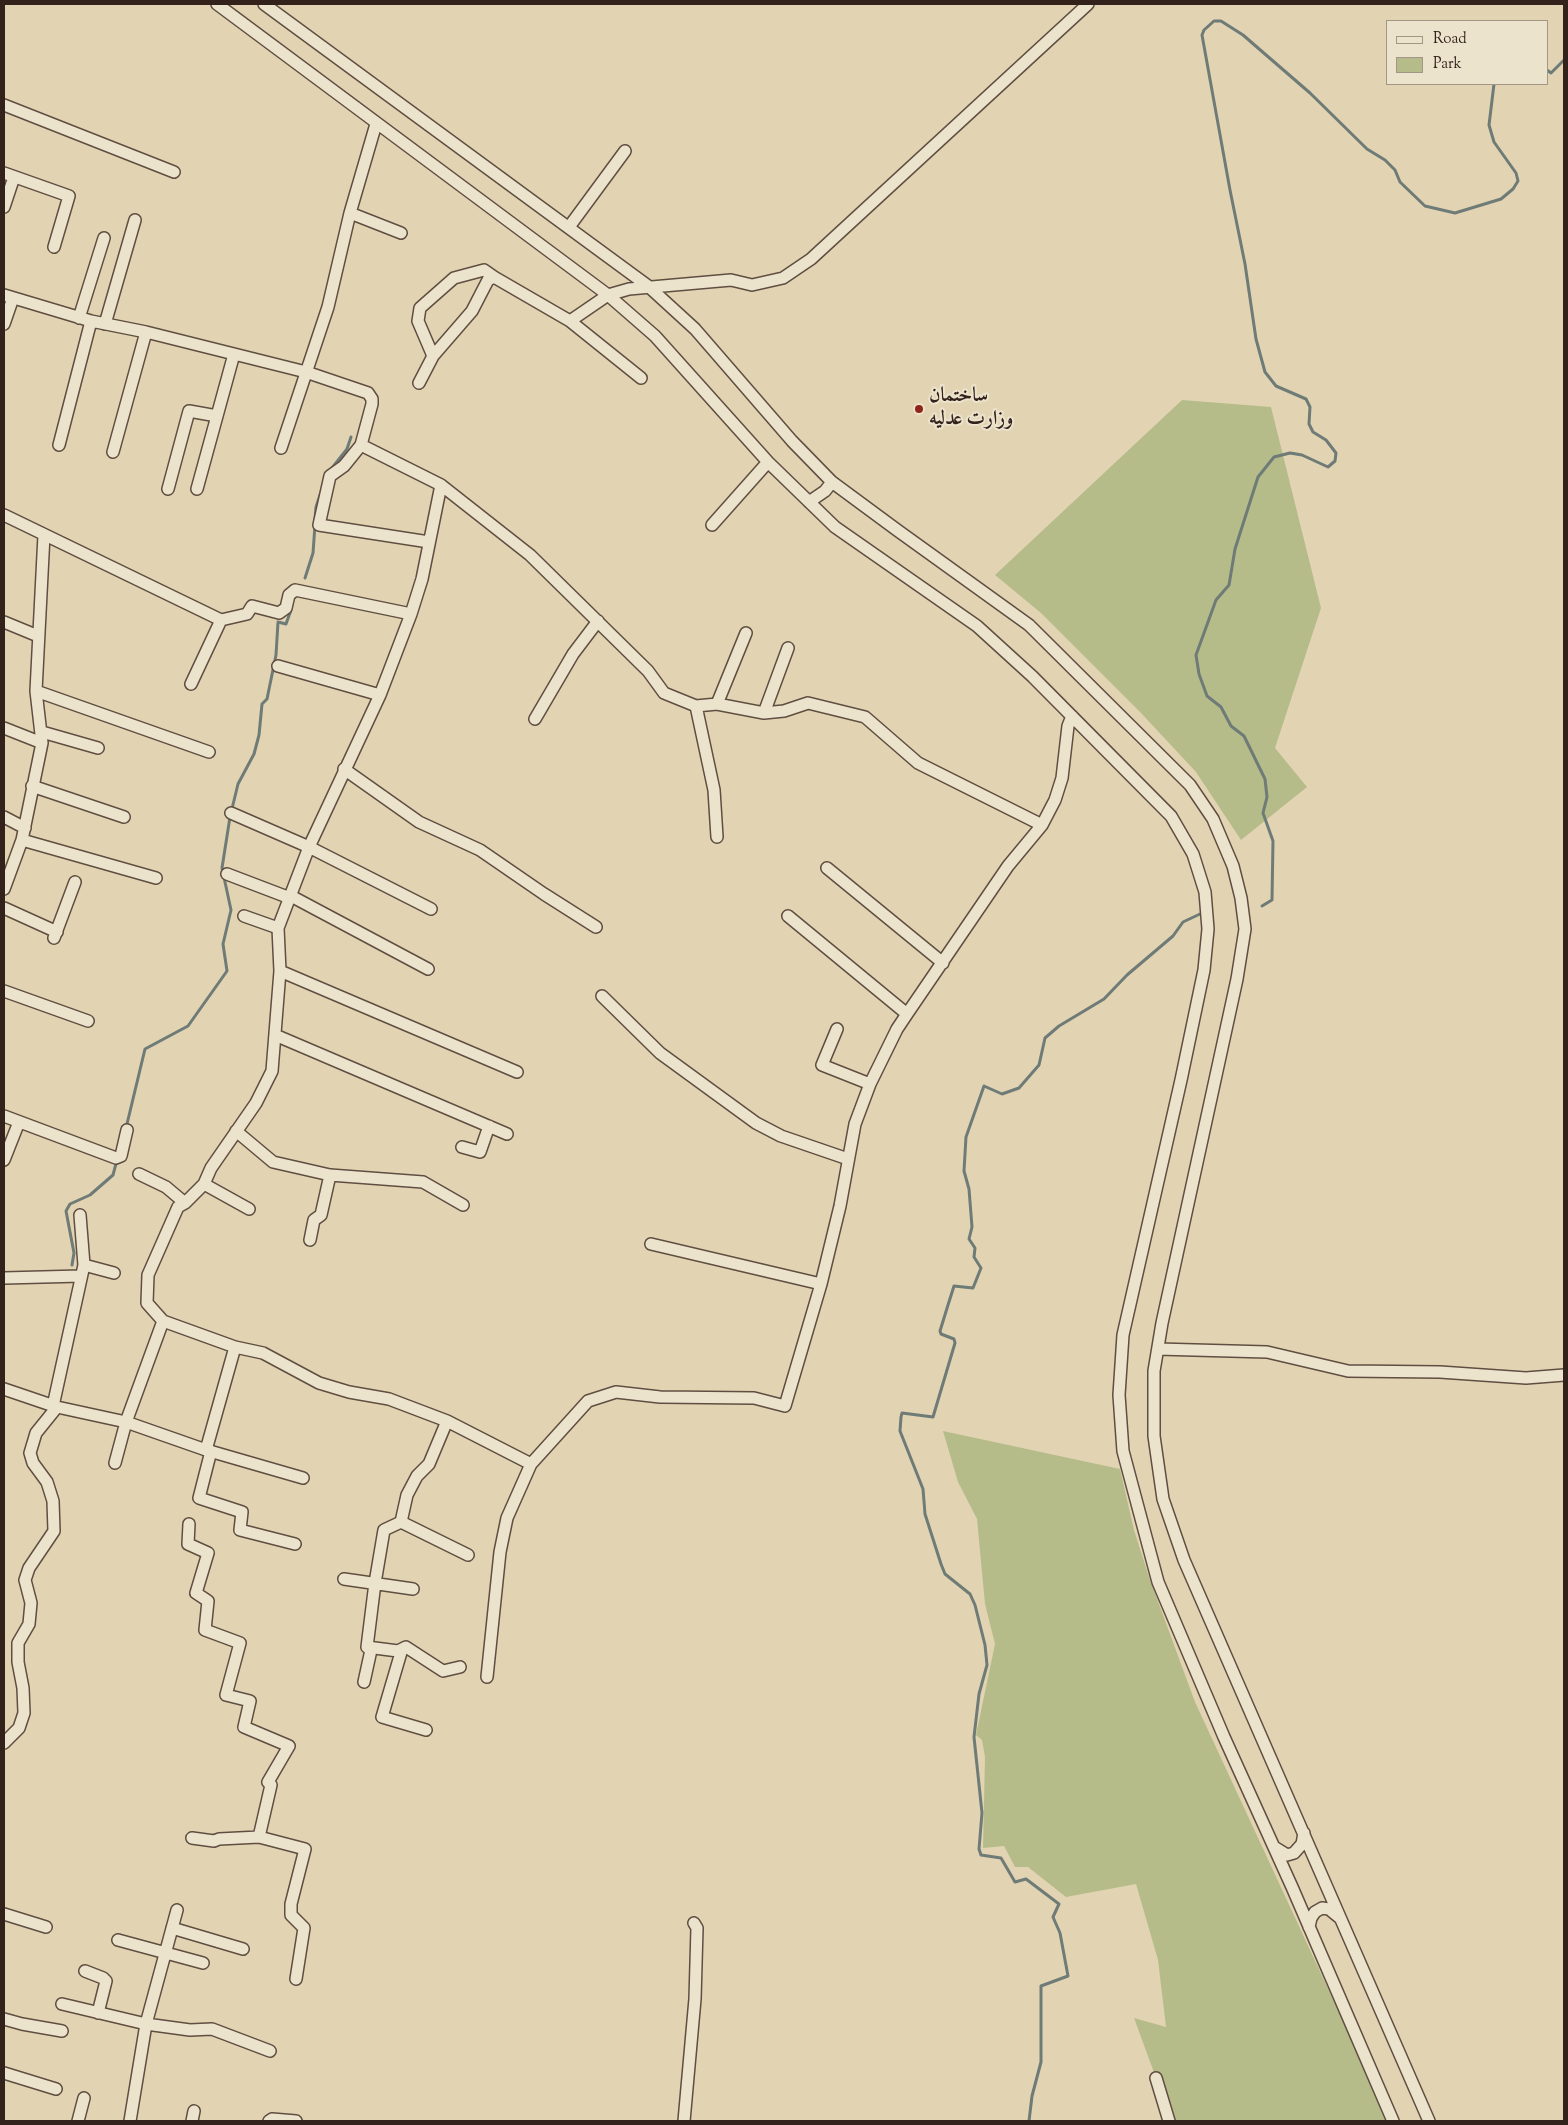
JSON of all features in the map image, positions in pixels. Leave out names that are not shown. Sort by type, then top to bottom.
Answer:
[{"type":"street","points":[[217,4],[608,295],[655,336],[768,462],[835,527],[977,626],[1072,716],[1171,816],[1193,854],[1205,892],[1208,929],[1204,970],[1182,1080],[1123,1335],[1119,1395],[1126,1466],[1158,1582],[1216,1720],[1393,2121]]},
{"type":"street","points":[[264,4],[648,286],[695,329],[792,441],[832,482],[1029,625],[1190,785],[1213,819],[1233,866],[1241,898],[1245,929],[1242,957],[1154,1371],[1154,1436],[1163,1499],[1184,1560],[1429,2121]]},
{"type":"street","points":[[570,321],[608,295],[648,286],[731,280],[752,285],[783,278],[811,259],[1088,4]]},
{"type":"street","points":[[4,105],[174,172]]},
{"type":"street","points":[[281,448],[328,307],[350,213],[376,124]]},
{"type":"street","points":[[569,227],[625,151]]},
{"type":"street","points":[[4,207],[9,175],[70,196],[54,247]]},
{"type":"street","points":[[350,213],[400,233]]},
{"type":"street","points":[[105,324],[135,220]]},
{"type":"street","points":[[79,318],[104,238]]},
{"type":"street","points":[[433,356],[418,321],[420,308],[454,278],[484,270],[570,321],[641,378]]},
{"type":"street","points":[[419,383],[433,356],[472,311],[488,280],[494,277]]},
{"type":"street","points":[[4,324],[8,296],[79,318],[146,332],[306,372],[368,393],[372,399],[372,404],[361,445],[344,466],[330,476],[319,525],[429,542]]},
{"type":"street","points":[[59,445],[91,321]]},
{"type":"street","points":[[113,452],[146,332]]},
{"type":"street","points":[[197,489],[234,354]]},
{"type":"street","points":[[168,489],[189,411],[217,416]]},
{"type":"street","points":[[361,445],[441,485],[530,556],[648,671],[664,693],[696,706],[717,704],[764,713],[784,711],[808,704],[865,717],[918,764],[1042,825]]},
{"type":"street","points":[[712,525],[768,462]]},
{"type":"street","points":[[809,502],[825,491],[832,482]]},
{"type":"street","points":[[441,485],[422,579],[411,614],[380,695],[309,847],[278,928],[280,971],[272,1072],[256,1103],[212,1168],[204,1184],[185,1203],[178,1206],[148,1275],[147,1303],[164,1321],[234,1347],[263,1354],[319,1383],[349,1392],[389,1399],[447,1420],[530,1464]]},
{"type":"street","points":[[4,515],[221,620],[247,614],[252,606],[279,612],[286,608],[289,595],[295,590],[411,614]]},
{"type":"street","points":[[4,889],[24,834],[42,738],[36,691],[44,535]]},
{"type":"street","points":[[191,684],[221,620]]},
{"type":"street","points":[[535,719],[573,654],[598,621]]},
{"type":"street","points":[[4,622],[38,636]]},
{"type":"street","points":[[717,704],[746,633]]},
{"type":"street","points":[[764,713],[788,648]]},
{"type":"street","points":[[278,666],[380,695]]},
{"type":"street","points":[[36,691],[209,752]]},
{"type":"street","points":[[696,706],[714,790],[717,837]]},
{"type":"street","points":[[487,1677],[500,1552],[507,1518],[530,1464],[588,1401],[616,1392],[660,1397],[754,1398],[785,1406],[821,1284],[840,1206],[856,1124],[870,1084],[907,1014],[943,964],[1008,866],[1042,825],[1055,800],[1062,778],[1068,726],[1072,716]]},
{"type":"street","points":[[4,728],[42,738],[98,748]]},
{"type":"street","points":[[344,769],[419,822],[480,850],[596,927]]},
{"type":"street","points":[[32,786],[124,818]]},
{"type":"street","points":[[232,813],[309,847],[431,909]]},
{"type":"street","points":[[4,817],[24,834],[156,878]]},
{"type":"street","points":[[827,868],[943,964]]},
{"type":"street","points":[[227,874],[290,897],[428,969]]},
{"type":"street","points":[[4,908],[56,935],[75,882]]},
{"type":"street","points":[[244,916],[278,928]]},
{"type":"street","points":[[788,916],[907,1014]]},
{"type":"street","points":[[280,971],[518,1072]]},
{"type":"street","points":[[4,991],[88,1021]]},
{"type":"street","points":[[602,996],[660,1053],[756,1123],[780,1136],[848,1159]]},
{"type":"street","points":[[837,1029],[822,1065],[870,1084]]},
{"type":"street","points":[[275,1034],[507,1134]]},
{"type":"street","points":[[4,1116],[116,1158],[121,1156],[127,1130]]},
{"type":"street","points":[[4,1160],[19,1122]]},
{"type":"street","points":[[462,1147],[480,1152],[489,1126]]},
{"type":"street","points":[[236,1131],[270,1161],[330,1175],[423,1182],[463,1205]]},
{"type":"street","points":[[139,1174],[166,1187],[185,1203]]},
{"type":"street","points":[[310,1240],[314,1220],[321,1215],[330,1175]]},
{"type":"street","points":[[204,1184],[249,1209]]},
{"type":"street","points":[[4,1743],[19,1728],[24,1713],[23,1688],[18,1662],[18,1643],[29,1624],[31,1603],[25,1580],[29,1568],[54,1531],[51,1495],[47,1482],[33,1463],[30,1453],[36,1434],[55,1406],[82,1271],[80,1215]]},
{"type":"street","points":[[651,1244],[821,1284]]},
{"type":"street","points":[[4,1278],[82,1271],[114,1273]]},
{"type":"street","points":[[114,1463],[126,1422],[164,1321]]},
{"type":"street","points":[[234,1347],[199,1498],[242,1512],[240,1530],[296,1544]]},
{"type":"street","points":[[1158,1350],[1267,1352],[1348,1371],[1440,1372],[1526,1378],[1564,1375]]},
{"type":"street","points":[[4,1389],[55,1406],[126,1422],[209,1451],[303,1478]]},
{"type":"street","points":[[364,1682],[371,1650],[367,1647],[374,1584],[384,1530],[401,1522],[408,1496],[417,1476],[429,1464],[447,1420]]},
{"type":"street","points":[[401,1522],[468,1555]]},
{"type":"street","points":[[189,1524],[188,1544],[208,1553],[196,1592],[207,1600],[205,1630],[240,1643],[226,1695],[250,1701],[244,1727],[289,1746],[268,1782],[271,1785],[259,1837]]},
{"type":"street","points":[[344,1579],[413,1589]]},
{"type":"street","points":[[367,1647],[398,1651],[406,1647],[443,1670],[460,1667]]},
{"type":"street","points":[[402,1649],[382,1717],[426,1730]]},
{"type":"street","points":[[1273,1846],[1281,1852],[1294,1853],[1302,1844],[1304,1833]]},
{"type":"street","points":[[192,1838],[214,1841],[219,1839],[259,1837],[305,1849],[306,1852],[291,1904],[291,1915],[304,1928],[296,1979]]},
{"type":"street","points":[[1309,1927],[1315,1912],[1322,1908],[1329,1909],[1342,1919]]},
{"type":"street","points":[[130,2121],[146,2024],[177,1910]]},
{"type":"street","points":[[4,1914],[46,1927]]},
{"type":"street","points":[[684,2121],[696,1999],[697,1928],[694,1923]]},
{"type":"street","points":[[172,1928],[243,1949]]},
{"type":"street","points":[[118,1940],[203,1963]]},
{"type":"street","points":[[85,1971],[106,1981],[98,2013]]},
{"type":"street","points":[[62,2004],[146,2024],[190,2030],[212,2029],[270,2051]]},
{"type":"street","points":[[4,2019],[62,2031]]},
{"type":"street","points":[[4,2073],[56,2089]]},
{"type":"street","points":[[1156,2078],[1169,2121]]},
{"type":"street","points":[[78,2121],[84,2098]]},
{"type":"street","points":[[269,2121],[272,2119],[296,2121]]},
{"type":"green space","points":[[1182,400],[1271,407],[1321,608],[1275,748],[1307,787],[1241,840],[1196,772],[1141,713],[1041,613],[995,575]]},
{"type":"green space","points":[[943,1431],[1120,1469],[1134,1530],[1149,1577],[1195,1702],[1375,2090],[1387,2121],[1169,2121],[1156,2078],[1134,2018],[1166,2027],[1158,1960],[1136,1884],[1066,1897],[1028,1867],[1015,1867],[1004,1846],[983,1848],[985,1757],[982,1740],[976,1735],[995,1644],[985,1604],[977,1519],[958,1482]]},
{"type":"waterway","points":[[1262,906],[1272,900],[1273,841],[1263,813],[1267,797],[1265,779],[1244,736],[1231,726],[1221,707],[1207,696],[1199,674],[1196,655],[1216,600],[1229,585],[1235,549],[1258,477],[1274,457],[1290,453],[1302,455],[1328,467],[1335,461],[1336,453],[1326,440],[1313,432],[1309,424],[1310,407],[1306,399],[1276,386],[1265,372],[1256,339],[1245,264],[1202,35],[1204,30],[1214,21],[1221,21],[1243,35],[1310,93],[1367,149],[1385,160],[1395,170],[1400,182],[1425,206],[1455,213],[1501,199],[1513,189],[1518,181],[1516,173],[1494,142],[1489,125],[1494,85]]},
{"type":"waterway","points":[[1548,71],[1551,73],[1564,60]]},
{"type":"waterway","points":[[332,468],[347,449],[351,437]]},
{"type":"waterway","points":[[315,519],[316,507],[326,477]]},
{"type":"waterway","points":[[305,578],[313,553],[315,525]]},
{"type":"waterway","points":[[126,1128],[145,1049],[188,1026],[227,971],[223,944],[231,910],[222,868],[230,817],[238,784],[254,754],[259,735],[262,704],[267,699],[276,655],[278,622],[286,624],[291,610]]},
{"type":"waterway","points":[[1029,2121],[1032,2096],[1041,2062],[1041,1986],[1068,1976],[1060,1933],[1053,1917],[1059,1904],[1026,1879],[1015,1882],[1001,1858],[981,1855],[979,1849],[982,1813],[974,1737],[979,1694],[987,1665],[985,1645],[975,1605],[970,1594],[945,1574],[941,1564],[925,1514],[923,1489],[900,1431],[901,1417],[902,1413],[933,1417],[955,1343],[954,1339],[941,1334],[940,1331],[954,1286],[973,1288],[981,1268],[974,1257],[975,1248],[969,1239],[972,1227],[969,1189],[964,1171],[966,1137],[984,1086],[1002,1094],[1019,1088],[1039,1065],[1045,1038],[1059,1026],[1104,999],[1127,975],[1173,936],[1183,922],[1200,914]]},
{"type":"waterway","points":[[72,1265],[74,1253],[66,1211],[70,1204],[90,1195],[113,1175],[117,1160]]},
{"type":"place","name":"ساختمان وزارت عدلیه","points":[[919,409]]}]
